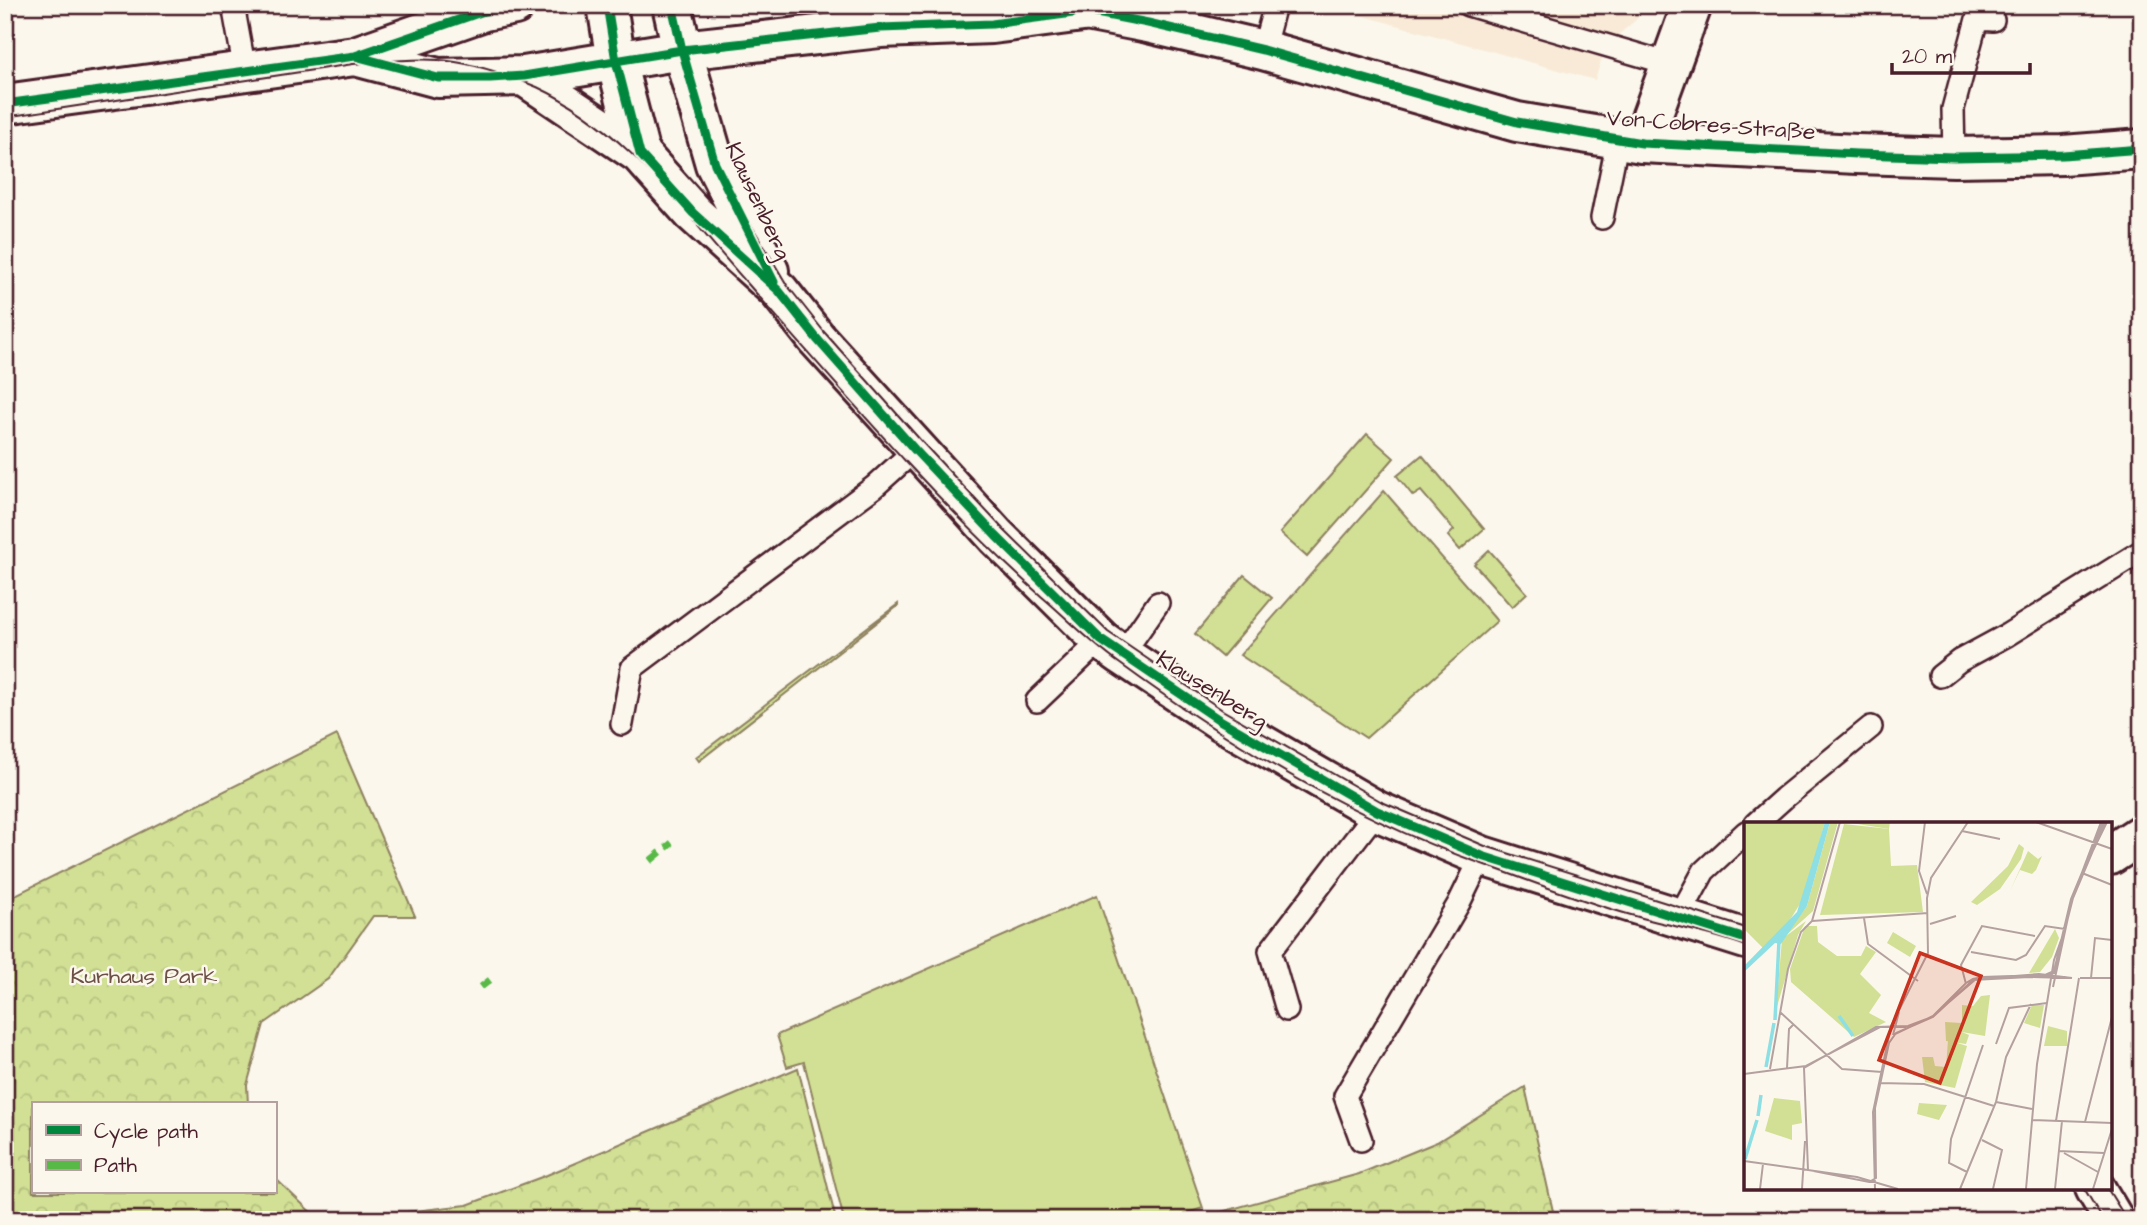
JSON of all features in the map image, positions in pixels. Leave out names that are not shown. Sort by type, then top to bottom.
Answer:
[{"type":"street","points":[[5,104],[355,55],[484,11],[515,5]]},
{"type":"street","name":"Klausenberg","points":[[607,5],[616,61],[640,154]]},
{"type":"street","name":"Klausenberg","points":[[672,5],[715,164],[779,291]]},
{"type":"street","points":[[1630,141],[1670,64],[1692,5]]},
{"type":"street","name":"Von-Cobres-Straße","points":[[355,55],[438,78],[524,76],[682,50],[880,28],[992,24],[1069,9],[1148,23],[1262,50],[1517,122],[1630,141],[1954,157],[2063,155],[2142,149]]},
{"type":"street","name":"Klausenberg","points":[[524,76],[640,154],[693,213],[779,291],[817,340],[915,450],[996,536],[1111,648],[1218,719],[1377,811],[1482,856],[1744,938]]},
{"type":"street","points":[[2112,854],[2142,834]]},
{"type":"street","points":[[2096,1190],[2115,1220]]},
{"type":"lane","points":[[233,5],[245,71]]},
{"type":"lane","points":[[1262,50],[1275,5]]},
{"type":"lane","points":[[1468,5],[1670,64]]},
{"type":"lane","points":[[1954,157],[1953,109],[1977,19],[1993,20]]},
{"type":"lane","points":[[1602,218],[1630,141]]},
{"type":"lane","points":[[622,724],[632,668],[874,487],[915,450]]},
{"type":"lane","points":[[1940,676],[1959,661],[2007,635],[2142,551]]},
{"type":"lane","points":[[1037,701],[1111,648],[1158,603]]},
{"type":"lane","points":[[1757,822],[1871,727]]},
{"type":"lane","points":[[1287,1010],[1270,951],[1377,811]]},
{"type":"lane","points":[[1679,917],[1704,871],[1744,834]]},
{"type":"lane","points":[[1361,1140],[1345,1096],[1459,902],[1482,856]]},
{"type":"shaded area","points":[[1324,5],[1643,5],[1637,19],[1606,45],[1595,80]]},
{"type":"green space","points":[[1367,434],[1394,458],[1307,557],[1280,533]]},
{"type":"green space","points":[[1422,455],[1484,529],[1460,550],[1448,536],[1454,530],[1421,491],[1413,496],[1397,476]]},
{"type":"green space","points":[[1384,491],[1497,621],[1366,738],[1240,655]]},
{"type":"green space","points":[[1489,550],[1527,593],[1512,607],[1474,564]]},
{"type":"green space","points":[[1244,575],[1272,598],[1222,657],[1195,634]]},
{"type":"green space","points":[[898,606],[699,761],[696,757]]},
{"type":"green space","name":"Kurhaus Park","points":[[337,735],[415,916],[373,916],[328,979],[264,1024],[247,1085],[248,1102],[32,1102],[32,1194],[276,1194],[276,1179],[319,1220],[5,1220],[5,900]]},
{"type":"green space","points":[[1097,895],[1203,1208],[1165,1220],[844,1220],[804,1062],[787,1067],[777,1035]]},
{"type":"green space","points":[[798,1068],[836,1220],[336,1220],[467,1205],[547,1175]]},
{"type":"green space","points":[[1525,1087],[1555,1220],[1192,1220],[1359,1174],[1437,1142]]},
{"type":"tram line","points":[[672,5],[715,164],[787,285],[825,333],[923,443],[1003,529],[1108,632],[1224,711],[1382,802],[1485,846],[1744,927]]},
{"type":"tram line","points":[[5,117],[353,64],[406,60],[463,63],[501,73],[537,87],[569,104],[599,125],[652,174],[926,484],[1002,560],[1089,639],[1161,693],[1294,778],[1388,826],[1485,865],[1594,904],[1744,945]]},
{"type":"tram line","points":[[2085,1190],[2103,1220]]},
{"type":"tram line","points":[[2108,1190],[2127,1220]]},
{"type":"marked path","points":[[650,861],[672,843]]},
{"type":"marked path","points":[[481,987],[490,980]]},
{"type":"cycle path","points":[[5,104],[355,56],[484,11],[515,5]]},
{"type":"cycle path","points":[[607,5],[616,61],[640,154],[693,213],[779,291],[817,339],[915,450],[996,536],[1101,640],[1218,719],[1377,811],[1482,856],[1744,938]]},
{"type":"cycle path","points":[[672,5],[715,164],[774,282]]},
{"type":"cycle path","points":[[1055,5],[1263,50],[1517,122],[1642,143],[1954,157],[2063,155],[2142,149]]},
{"type":"cycle path","points":[[355,56],[438,78],[524,76],[682,50],[880,28],[992,24],[1073,13]]}]
